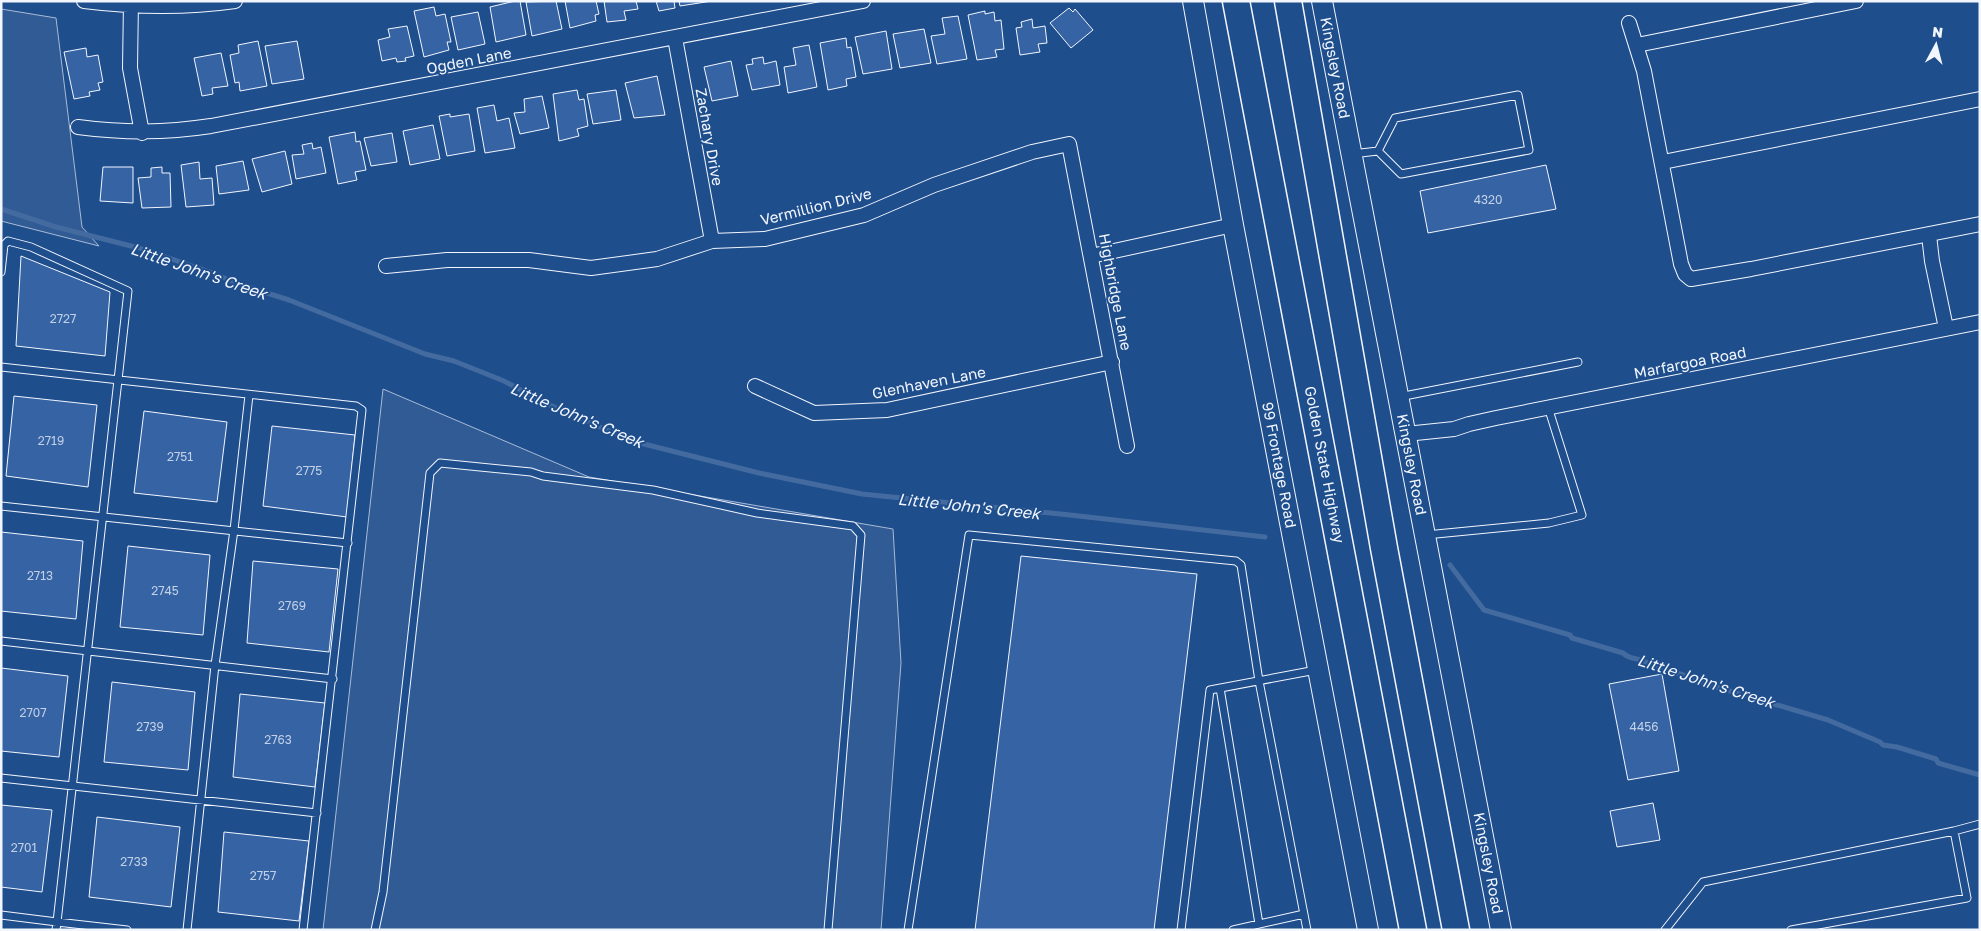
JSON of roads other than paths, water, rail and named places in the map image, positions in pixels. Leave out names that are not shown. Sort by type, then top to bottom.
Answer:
[{"type":"highway","name":"Golden State Highway","points":[[1236,1],[1413,930]]},
{"type":"highway","points":[[1288,1],[1384,548],[1456,930]]},
{"type":"street","points":[[84,1],[178,5],[235,1]]},
{"type":"street","name":"Ogden Lane","points":[[78,127],[113,132],[180,131],[863,1]]},
{"type":"street","name":"99 Frontage Road","points":[[1193,1],[1368,930]]},
{"type":"street","name":"Kingsley Road","points":[[1322,1],[1501,930]]},
{"type":"street","points":[[1637,45],[1856,1]]},
{"type":"street","points":[[131,3],[130,68],[142,133]]},
{"type":"street","points":[[1629,23],[1644,71],[1681,264],[1685,274],[1691,279],[1980,224]]},
{"type":"street","name":"Zachary Drive","points":[[675,38],[712,241]]},
{"type":"street","points":[[1662,162],[1980,99]]},
{"type":"street","name":"Vermillion Drive","points":[[386,266],[447,260],[529,260],[592,268],[657,259],[712,241],[765,239],[864,215],[934,185],[1032,152],[1069,144]]},
{"type":"street","name":"Highbridge Lane","points":[[1069,144],[1127,446]]},
{"type":"street","points":[[1091,256],[1234,225]]},
{"type":"street","points":[[1929,235],[1932,262],[1946,328]]},
{"type":"street","name":"Marfargoa Road","points":[[1406,434],[1454,429],[1548,407],[1980,322]]},
{"type":"street","name":"Glenhaven Lane","points":[[755,386],[814,413],[887,410],[1112,362]]},
{"type":"lane","points":[[1518,95],[1529,150],[1401,174],[1378,150],[1395,118],[1518,95]]},
{"type":"lane","points":[[1352,154],[1378,150]]},
{"type":"lane","points":[[1,272],[4,244],[8,241],[31,247],[128,291],[56,926]]},
{"type":"lane","points":[[1399,397],[1578,362]]},
{"type":"lane","points":[[1,367],[356,406],[362,410],[318,813],[303,930]]},
{"type":"lane","points":[[187,930],[215,665],[234,530],[249,395]]},
{"type":"lane","points":[[1425,535],[1548,523],[1582,515],[1548,407]]},
{"type":"lane","points":[[376,930],[383,892],[430,473],[440,463],[531,472],[543,476],[653,490],[757,514],[853,526],[861,535],[828,930]]},
{"type":"lane","points":[[1,506],[234,530],[348,544]]},
{"type":"lane","points":[[908,930],[969,534],[1236,561],[1241,566],[1259,681],[1306,930]]},
{"type":"lane","points":[[1,641],[332,679]]},
{"type":"lane","points":[[1181,930],[1210,690],[1319,669]]},
{"type":"lane","points":[[1220,688],[1259,924]]},
{"type":"lane","points":[[1,778],[318,813]]},
{"type":"lane","points":[[1665,930],[1703,882],[1954,831],[1980,824]]},
{"type":"lane","points":[[1791,930],[1967,898],[1954,831]]},
{"type":"lane","points":[[1233,930],[1304,914]]},
{"type":"lane","points":[[1,915],[56,926],[127,930]]},
{"type":"waterway","name":"Little John's Creek","points":[[1,209],[56,227],[139,248],[289,300],[425,354],[454,361],[504,381],[545,403],[632,441],[759,473],[862,494],[1265,537]]},
{"type":"waterway","name":"Little John's Creek","points":[[1450,565],[1484,610],[1570,635],[1572,638],[1623,653],[1650,665],[1700,680],[1703,683],[1828,720],[1883,745],[1897,747],[1936,759],[1938,763],[1980,775]]}]
